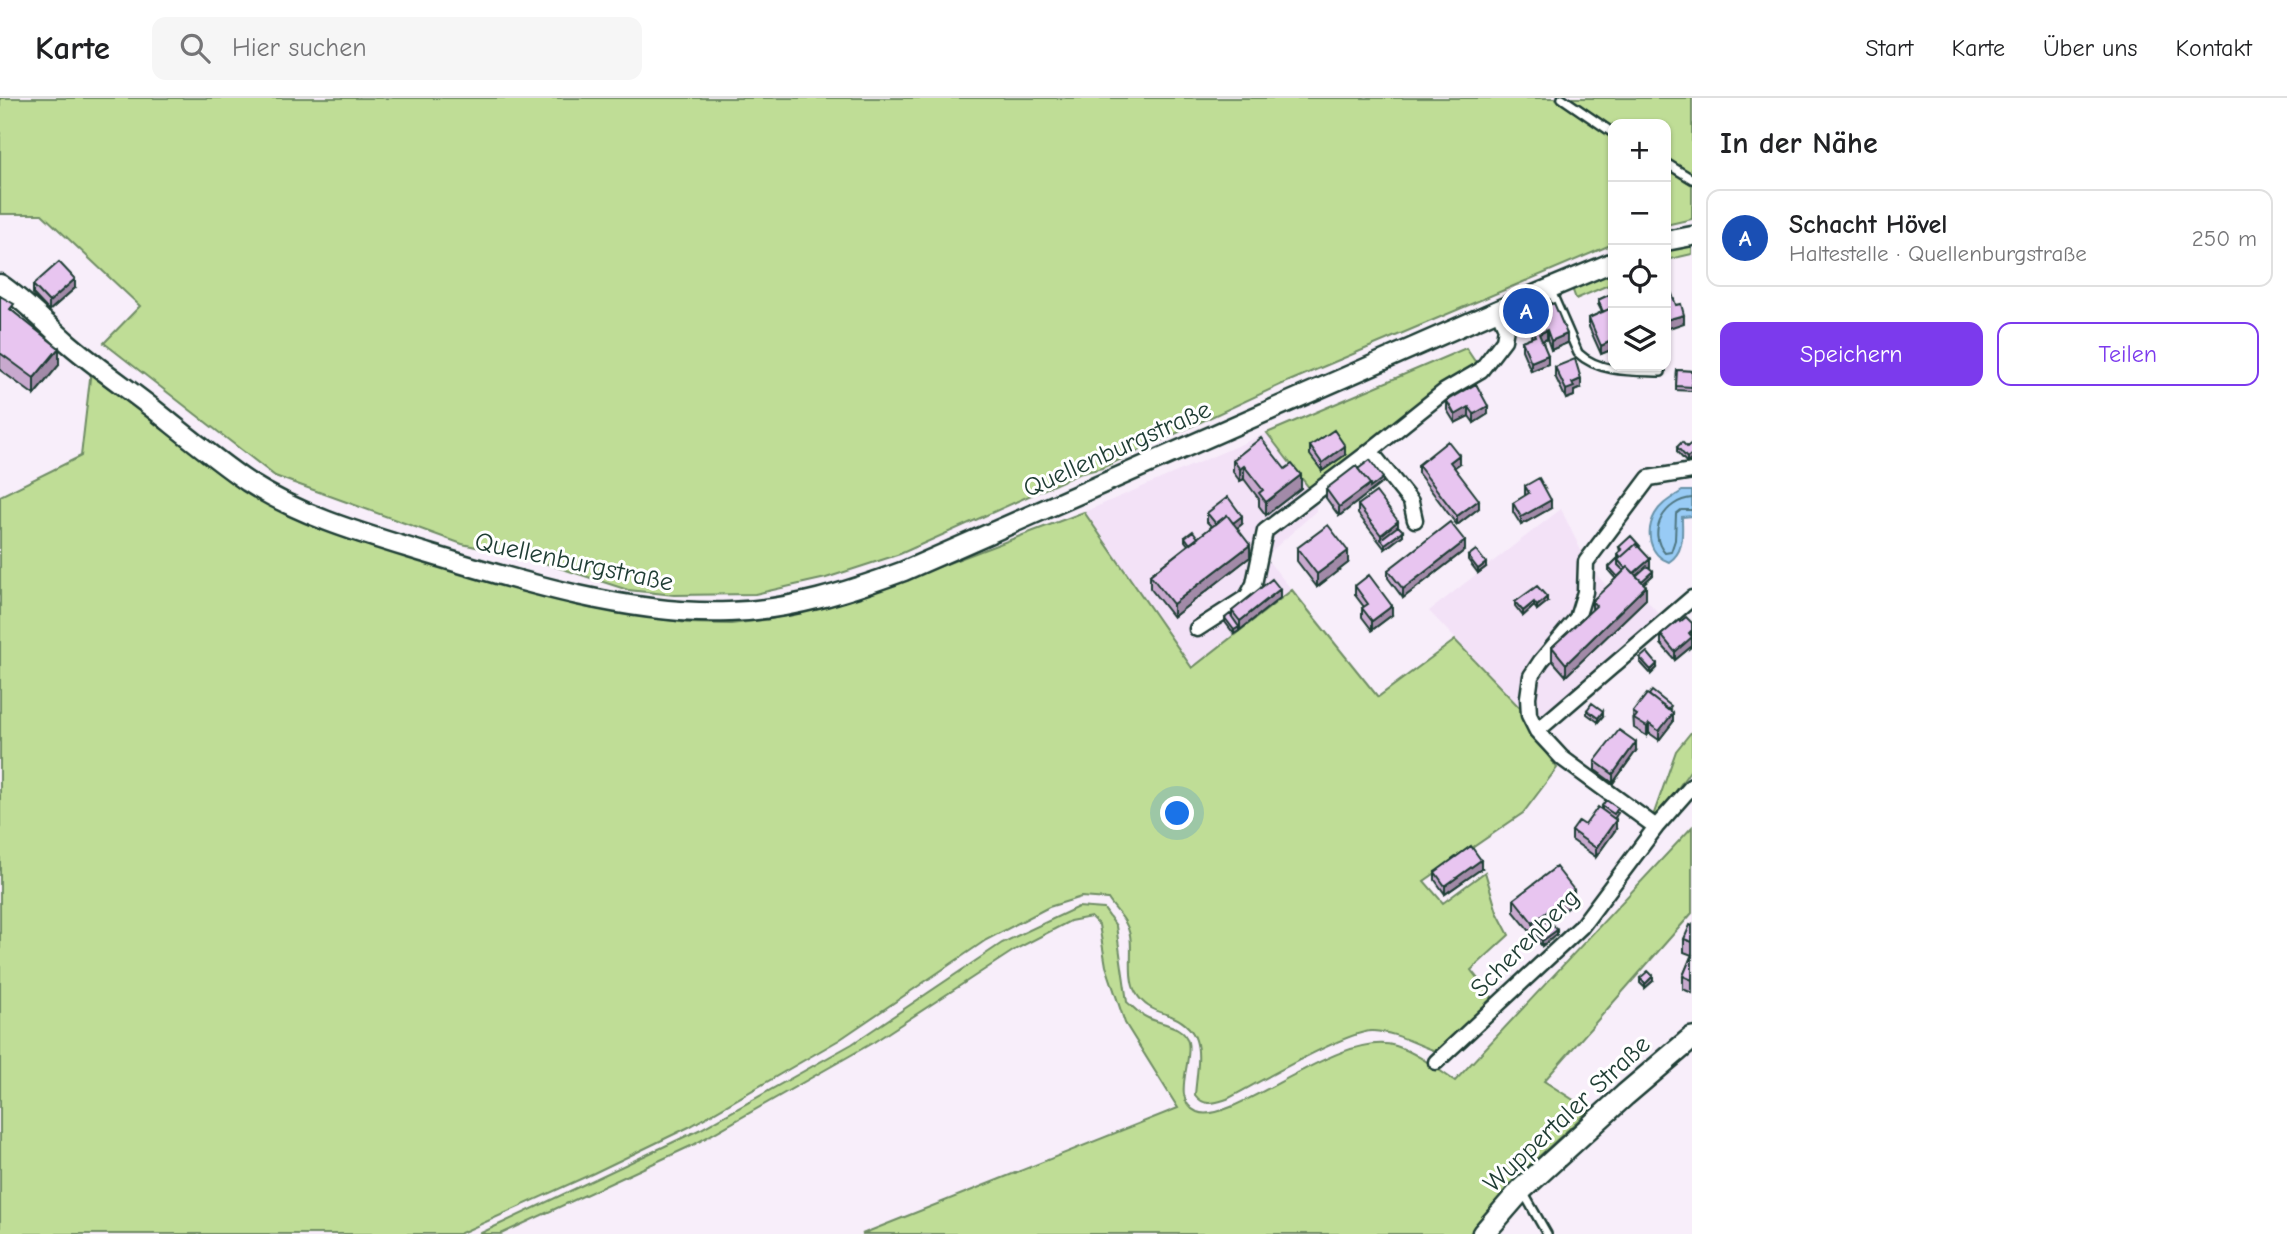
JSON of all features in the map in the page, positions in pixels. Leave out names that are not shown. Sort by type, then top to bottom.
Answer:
[{"type":"main road","name":"Wuppertaler Straße","points":[[1483,1234],[1522,1189],[1692,1038]]},
{"type":"street","points":[[1671,240],[1692,236]]},
{"type":"street","name":"Quellenburgstraße","points":[[0,284],[69,344],[222,464],[250,483],[305,512],[353,531],[466,566],[589,597],[694,613],[772,609],[819,600],[904,571],[1608,264]]},
{"type":"street","points":[[1197,629],[1247,597],[1254,584],[1265,531],[1445,391],[1481,370],[1504,340],[1506,328],[1498,310]]},
{"type":"street","points":[[1370,451],[1410,502],[1415,520]]},
{"type":"street","points":[[1656,827],[1562,758],[1537,731],[1529,715],[1531,676],[1577,618],[1585,592],[1586,562],[1649,478],[1692,471]]},
{"type":"street","points":[[1537,731],[1692,598]]},
{"type":"street","name":"Scherenberg","points":[[1436,1062],[1581,927],[1656,827],[1692,786]]},
{"type":"lane","points":[[1562,98],[1608,130]]},
{"type":"lane","points":[[1671,166],[1692,179]]},
{"type":"lane","points":[[1550,288],[1578,353],[1585,359],[1599,366],[1627,371],[1661,372]]},
{"type":"lane","points":[[1522,1189],[1547,1234]]},
{"type":"shaded area","points":[[1267,433],[1316,496],[1316,511],[1265,557],[1292,590],[1193,668],[1084,512]]},
{"type":"shaded area","points":[[1561,509],[1588,565],[1613,593],[1628,580],[1663,618],[1537,725],[1429,611]]},
{"type":"green space","points":[[0,98],[1555,98],[1608,135],[1608,246],[1280,385],[1102,468],[1078,474],[900,554],[826,578],[755,594],[674,595],[628,590],[532,559],[462,544],[275,476],[104,343],[140,306],[42,214],[0,214]]},
{"type":"green space","points":[[1568,98],[1692,98],[1692,173],[1671,162],[1671,119],[1608,119],[1608,125]]},
{"type":"green space","points":[[1671,172],[1692,185],[1692,219],[1671,224]]},
{"type":"green space","points":[[1692,245],[1692,254],[1671,259],[1671,249]]},
{"type":"green space","points":[[1608,273],[1608,285],[1576,299],[1572,288]]},
{"type":"green space","points":[[1466,348],[1478,366],[1310,489],[1267,433]]},
{"type":"green space","points":[[91,370],[289,514],[348,538],[589,608],[687,623],[731,624],[771,619],[864,595],[1084,512],[1192,668],[1292,590],[1378,697],[1455,640],[1522,710],[1530,731],[1557,768],[1523,813],[1424,881],[1443,903],[1485,872],[1497,912],[1509,935],[1471,970],[1492,997],[1439,1052],[1390,1034],[1373,1031],[1361,1033],[1323,1048],[1227,1099],[1206,1103],[1195,1095],[1198,1057],[1194,1036],[1189,1027],[1142,1001],[1133,987],[1130,935],[1123,919],[1108,899],[1081,897],[1049,907],[986,940],[839,1040],[689,1127],[459,1234],[0,1234],[0,496],[81,456]]},
{"type":"green space","points":[[1692,731],[1692,768],[1660,814],[1653,816],[1676,751]]},
{"type":"green space","points":[[1692,827],[1692,913],[1544,1081],[1589,1110],[1518,1176],[1470,1234],[862,1234],[1178,1108],[1125,1023],[1106,966],[1099,925],[1091,917],[1070,921],[1016,949],[874,1042],[693,1145],[501,1234],[479,1234],[701,1129],[852,1044],[1002,943],[1078,907],[1104,909],[1116,926],[1127,1002],[1145,1017],[1177,1029],[1186,1036],[1189,1051],[1184,1080],[1185,1099],[1197,1112],[1213,1113],[1235,1105],[1318,1062],[1346,1050],[1373,1044],[1404,1049],[1455,1081]]},
{"type":"water","points":[[1682,491],[1692,491],[1692,516],[1682,517],[1680,547],[1669,562],[1662,559],[1653,548],[1650,528],[1660,507]]},
{"type":"building","points":[[59,262],[75,279],[49,302],[33,285]]},
{"type":"building","points":[[1671,294],[1676,305],[1681,304],[1684,315],[1671,319]]},
{"type":"building","points":[[1608,295],[1608,310],[1603,312],[1598,300]]},
{"type":"building","points":[[0,296],[14,304],[10,309],[59,348],[34,378],[0,353]]},
{"type":"building","points":[[1554,303],[1567,334],[1551,341],[1547,330],[1539,334],[1548,355],[1531,362],[1522,341],[1535,336],[1526,315]]},
{"type":"building","points":[[1608,309],[1608,342],[1601,346],[1589,318]]},
{"type":"building","points":[[1575,359],[1581,379],[1572,383],[1574,387],[1566,390],[1555,367]]},
{"type":"building","points":[[1677,370],[1692,371],[1692,387],[1676,386]]},
{"type":"building","points":[[1476,384],[1488,406],[1474,414],[1469,407],[1455,415],[1447,401]]},
{"type":"building","points":[[1334,430],[1345,446],[1322,463],[1310,446]]},
{"type":"building","points":[[1261,438],[1285,469],[1292,464],[1301,475],[1266,502],[1259,493],[1263,490],[1244,466],[1240,469],[1233,460]]},
{"type":"building","points":[[1448,441],[1459,455],[1450,462],[1479,500],[1457,516],[1418,465]]},
{"type":"building","points":[[1682,442],[1687,447],[1692,443],[1692,454],[1687,458],[1677,447]]},
{"type":"building","points":[[1370,460],[1383,478],[1370,488],[1370,484],[1358,469]]},
{"type":"building","points":[[1356,466],[1370,484],[1339,507],[1326,489]]},
{"type":"building","points":[[1539,478],[1551,500],[1521,517],[1513,503],[1529,493],[1525,486]]},
{"type":"building","points":[[1376,492],[1398,521],[1381,535],[1358,505]]},
{"type":"building","points":[[1228,497],[1242,516],[1233,523],[1227,515],[1216,524],[1207,513]]},
{"type":"building","points":[[1227,515],[1250,545],[1173,604],[1150,575]]},
{"type":"building","points":[[1450,522],[1465,541],[1403,589],[1388,570]]},
{"type":"building","points":[[1328,525],[1348,551],[1317,574],[1297,548]]},
{"type":"building","points":[[1398,526],[1403,531],[1385,544],[1381,539]]},
{"type":"building","points":[[1193,531],[1198,538],[1190,544],[1185,537]]},
{"type":"building","points":[[1631,536],[1640,546],[1636,544],[1618,560],[1618,565],[1624,571],[1618,577],[1609,567],[1620,556],[1618,553],[1622,550],[1619,547]]},
{"type":"building","points":[[1636,544],[1650,559],[1634,573],[1618,560]]},
{"type":"building","points":[[1476,550],[1486,563],[1478,569],[1468,556]]},
{"type":"building","points":[[1647,566],[1653,571],[1642,581],[1636,576]]},
{"type":"building","points":[[1628,567],[1646,586],[1566,664],[1552,647],[1596,606],[1592,601]]},
{"type":"building","points":[[1369,575],[1392,606],[1372,621],[1362,608],[1368,604],[1355,586]]},
{"type":"building","points":[[1272,579],[1280,589],[1240,621],[1232,611]]},
{"type":"building","points":[[1537,586],[1547,597],[1537,606],[1534,602],[1523,611],[1515,602]]},
{"type":"building","points":[[1230,614],[1239,627],[1234,630],[1225,618]]},
{"type":"building","points":[[1686,617],[1692,623],[1689,633],[1692,637],[1675,652],[1661,635]]},
{"type":"building","points":[[1647,652],[1657,664],[1651,670],[1640,658]]},
{"type":"building","points":[[1652,691],[1671,706],[1668,710],[1649,695]]},
{"type":"building","points":[[1647,694],[1673,713],[1659,731],[1634,719],[1637,715],[1633,712]]},
{"type":"building","points":[[1592,703],[1603,711],[1598,718],[1587,710]]},
{"type":"building","points":[[1619,730],[1636,742],[1613,774],[1595,761]]},
{"type":"building","points":[[1606,800],[1618,808],[1614,814],[1602,806]]},
{"type":"building","points":[[1598,807],[1616,820],[1596,848],[1572,831],[1579,821],[1585,825]]},
{"type":"building","points":[[1471,846],[1481,860],[1445,886],[1435,872]]},
{"type":"building","points":[[1556,867],[1574,890],[1533,923],[1514,899]]},
{"type":"building","points":[[1549,919],[1557,930],[1542,941],[1534,931]]},
{"type":"building","points":[[1690,925],[1692,926],[1692,942],[1684,939]]},
{"type":"building","points":[[1692,954],[1692,980],[1683,976]]},
{"type":"building","points":[[1648,971],[1653,976],[1645,984],[1640,978]]},
{"type":"place","name":"Schacht Hövel","points":[[1526,311]]}]
